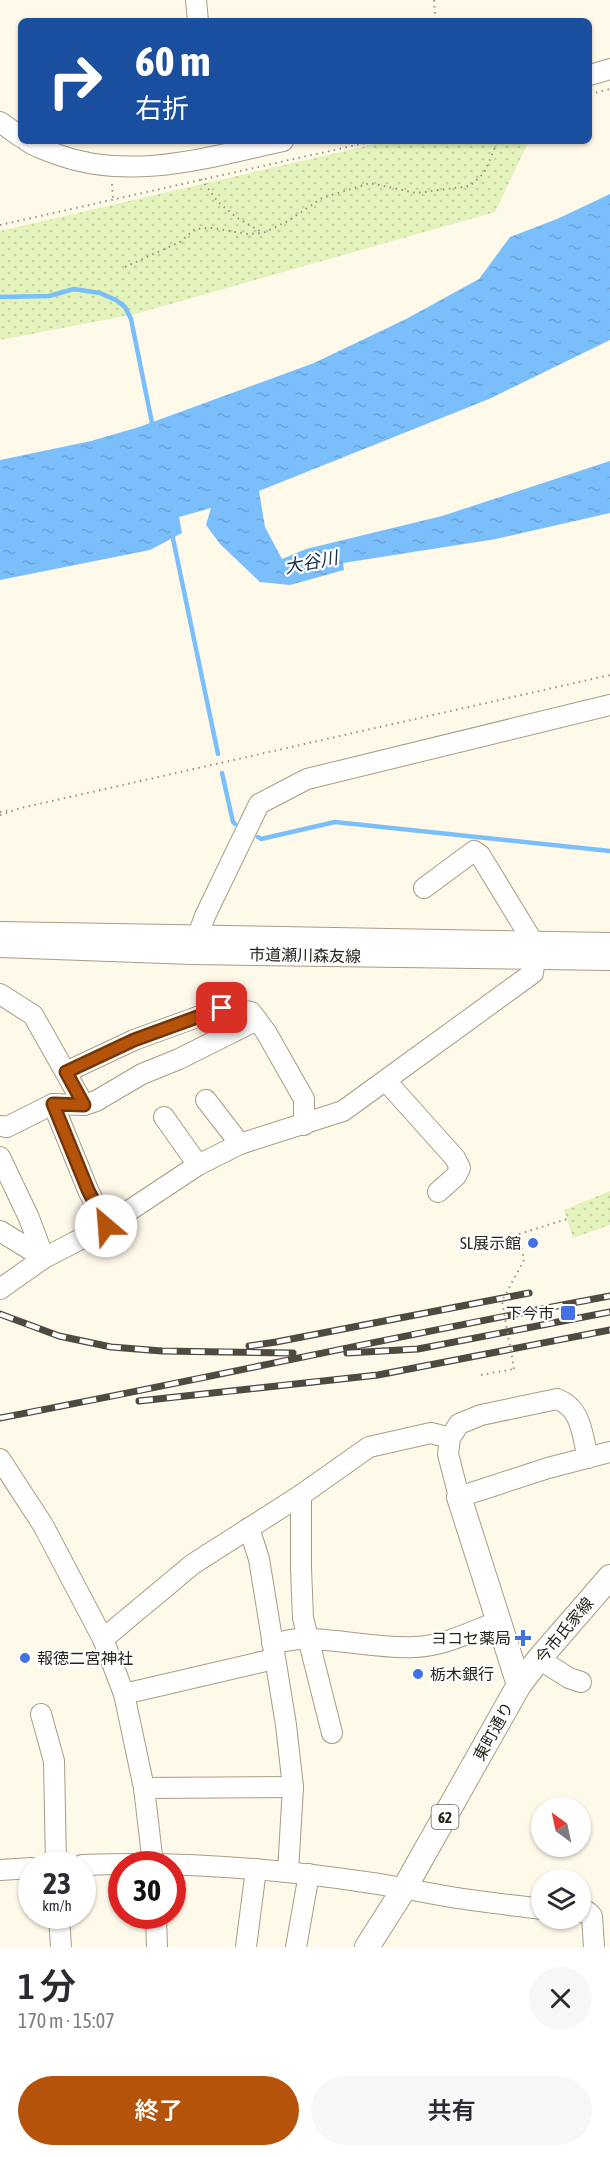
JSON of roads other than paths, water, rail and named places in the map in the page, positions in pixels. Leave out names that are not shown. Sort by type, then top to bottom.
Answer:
[{"type":"main road","name":"東町通り","points":[[367,1947],[404,1889],[519,1685],[459,1497]]},
{"type":"main road","name":"今市氏家線","points":[[519,1685],[610,1577]]},
{"type":"street","points":[[196,0],[198,18]]},
{"type":"street","points":[[592,74],[610,69]]},
{"type":"street","points":[[0,122],[18,135]]},
{"type":"street","points":[[34,144],[68,158],[111,167],[165,166],[211,148],[252,144]]},
{"type":"street","points":[[194,945],[259,804],[307,779],[610,705]]},
{"type":"street","points":[[0,1289],[44,1258],[106,1226],[198,1165],[240,1144],[304,1125],[343,1110],[533,973],[534,950],[480,855],[474,851],[424,888]]},
{"type":"street","name":"市道瀬川森友線","points":[[0,932],[194,945]]},
{"type":"street","name":"市道瀬川森友線","points":[[0,946],[194,945],[534,950],[610,943]]},
{"type":"street","name":"市道瀬川森友線","points":[[534,950],[610,960]]},
{"type":"street","points":[[0,994],[33,1015],[84,1105]]},
{"type":"street","points":[[66,1072],[134,1040],[222,1008],[251,1012],[266,1032],[304,1099],[304,1125]]},
{"type":"street","points":[[0,1126],[7,1127],[53,1104],[84,1105],[96,1101],[142,1074],[179,1059],[257,1020]]},
{"type":"street","points":[[386,1081],[455,1158],[460,1168],[456,1176],[438,1192]]},
{"type":"street","points":[[206,1100],[240,1144]]},
{"type":"street","points":[[53,1104],[88,1190],[106,1226]]},
{"type":"street","points":[[164,1117],[198,1165]]},
{"type":"street","points":[[0,1157],[29,1218],[44,1258]]},
{"type":"street","points":[[0,1231],[44,1258]]},
{"type":"street","points":[[588,1458],[574,1410],[567,1403],[557,1399],[481,1415],[459,1424],[450,1438],[448,1454],[459,1497],[610,1452]]},
{"type":"street","points":[[103,1639],[193,1564],[302,1495],[369,1447],[431,1433],[450,1438]]},
{"type":"street","points":[[0,1458],[43,1525],[103,1639],[124,1694],[144,1788],[151,1851]]},
{"type":"street","points":[[302,1495],[303,1608],[332,1733]]},
{"type":"street","points":[[249,1528],[258,1559],[286,1725],[292,1786],[288,1872]]},
{"type":"street","points":[[124,1694],[309,1639],[379,1647],[418,1647],[439,1643],[499,1621]]},
{"type":"street","points":[[539,1659],[569,1678],[581,1682]]},
{"type":"street","points":[[41,1714],[54,1761],[56,1851]]},
{"type":"street","points":[[144,1788],[292,1786]]},
{"type":"street","points":[[186,1866],[309,1874],[531,1908]]},
{"type":"street","points":[[0,1870],[18,1869]]},
{"type":"street","points":[[246,1947],[256,1869]]},
{"type":"street","points":[[296,1947],[309,1874]]},
{"type":"street","points":[[594,1921],[594,1947]]},
{"type":"street","points":[[60,1929],[61,1947]]},
{"type":"street","points":[[156,1929],[157,1947]]},
{"type":"water","name":"大谷川","points":[[610,194],[610,340],[489,399],[259,491],[265,527],[282,559],[306,549],[442,516],[610,461],[610,513],[496,539],[343,563],[344,570],[290,585],[260,582],[220,544],[206,525],[211,508],[179,517],[182,533],[150,550],[0,580],[0,460],[91,441],[139,427],[314,363],[406,319],[479,279],[510,237],[557,219]]},
{"type":"waterway","points":[[0,297],[49,296],[74,289],[100,293],[125,307],[131,319],[152,423]]},
{"type":"waterway","points":[[172,534],[218,754]]},
{"type":"waterway","points":[[222,773],[235,824]]},
{"type":"waterway","points":[[258,837],[261,839],[335,822],[610,851]]},
{"type":"railway","points":[[249,1346],[529,1293]]},
{"type":"railway","points":[[0,1418],[610,1296]]},
{"type":"railway","points":[[347,1353],[418,1349],[610,1312]]},
{"type":"railway","points":[[0,1314],[59,1336],[111,1347],[162,1351],[293,1353]]},
{"type":"railway","points":[[139,1401],[378,1375],[610,1330]]},
{"type":"place","name":"SL展示館","points":[[533,1243]]},
{"type":"place","name":"下今市","points":[[568,1313]]},
{"type":"place","name":"ヨコセ薬局","points":[[523,1638]]},
{"type":"place","name":"報徳二宮神社","points":[[25,1658]]},
{"type":"place","name":"栃木銀行","points":[[418,1674]]}]
